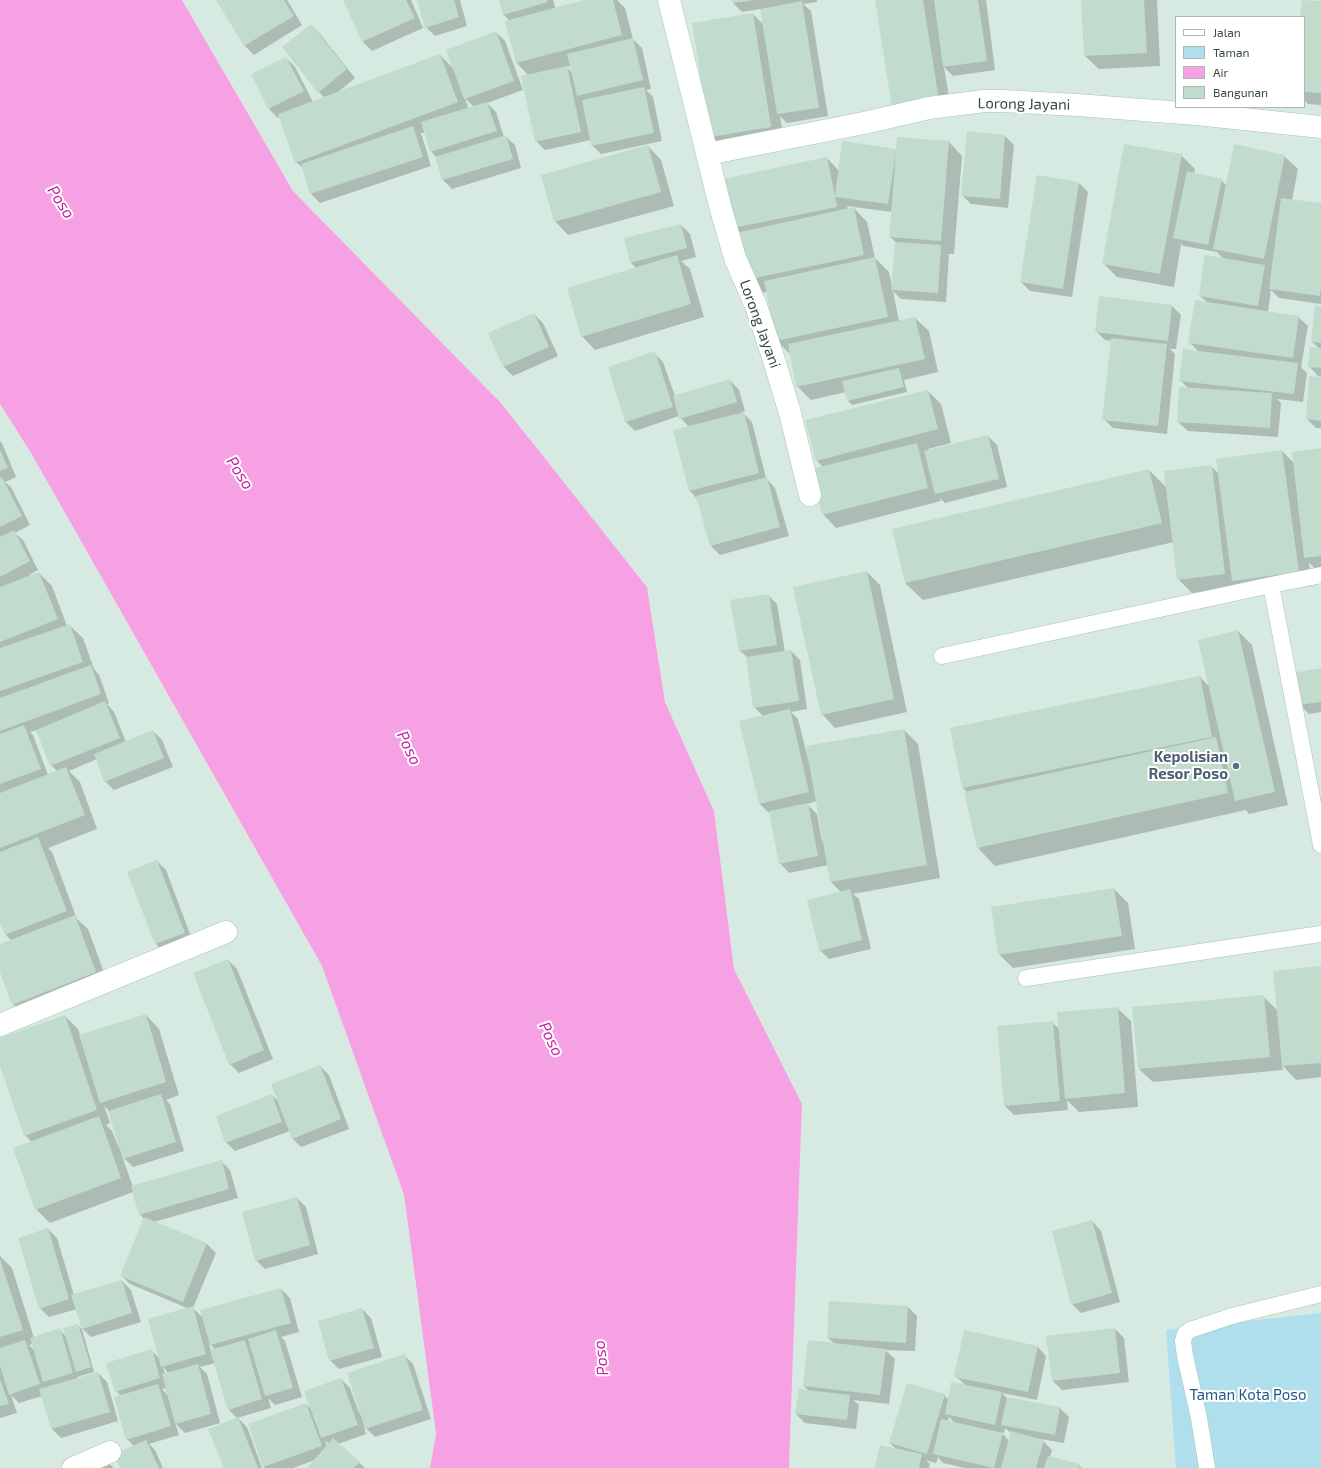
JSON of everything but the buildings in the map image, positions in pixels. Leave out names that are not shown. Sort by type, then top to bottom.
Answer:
[{"type":"street","name":"Lorong Jayani","points":[[669,0],[707,154],[735,258],[756,306],[774,360],[790,413],[810,495]]},
{"type":"street","name":"Lorong Jayani","points":[[707,154],[864,123],[929,108],[984,101],[1109,107],[1196,114],[1321,127]]},
{"type":"street","points":[[0,1024],[226,932]]},
{"type":"street","points":[[74,1468],[110,1452]]},
{"type":"lane","points":[[942,656],[1321,575]]},
{"type":"lane","points":[[1271,585],[1321,845]]},
{"type":"lane","points":[[1026,978],[1321,934]]},
{"type":"lane","points":[[1207,1468],[1199,1418],[1185,1356],[1183,1341],[1185,1334],[1190,1330],[1232,1316],[1321,1294]]},
{"type":"shaded area","points":[[182,0],[1321,0],[1321,1468],[789,1468],[802,1104],[734,969],[714,811],[665,702],[647,587],[501,403],[293,191]]},
{"type":"shaded area","points":[[0,404],[31,453],[322,966],[404,1195],[436,1434],[430,1468],[0,1468]]},
{"type":"green space","name":"Taman Kota Poso","points":[[1321,1313],[1321,1468],[1176,1468],[1166,1330]]},
{"type":"water","name":"Poso","points":[[0,0],[182,0],[293,191],[501,403],[647,587],[665,702],[714,811],[734,969],[802,1104],[789,1468],[430,1468],[436,1434],[404,1195],[322,966],[31,453],[0,404]]},
{"type":"place","name":"Kepolisian Resor Poso","points":[[1236,766]]}]
